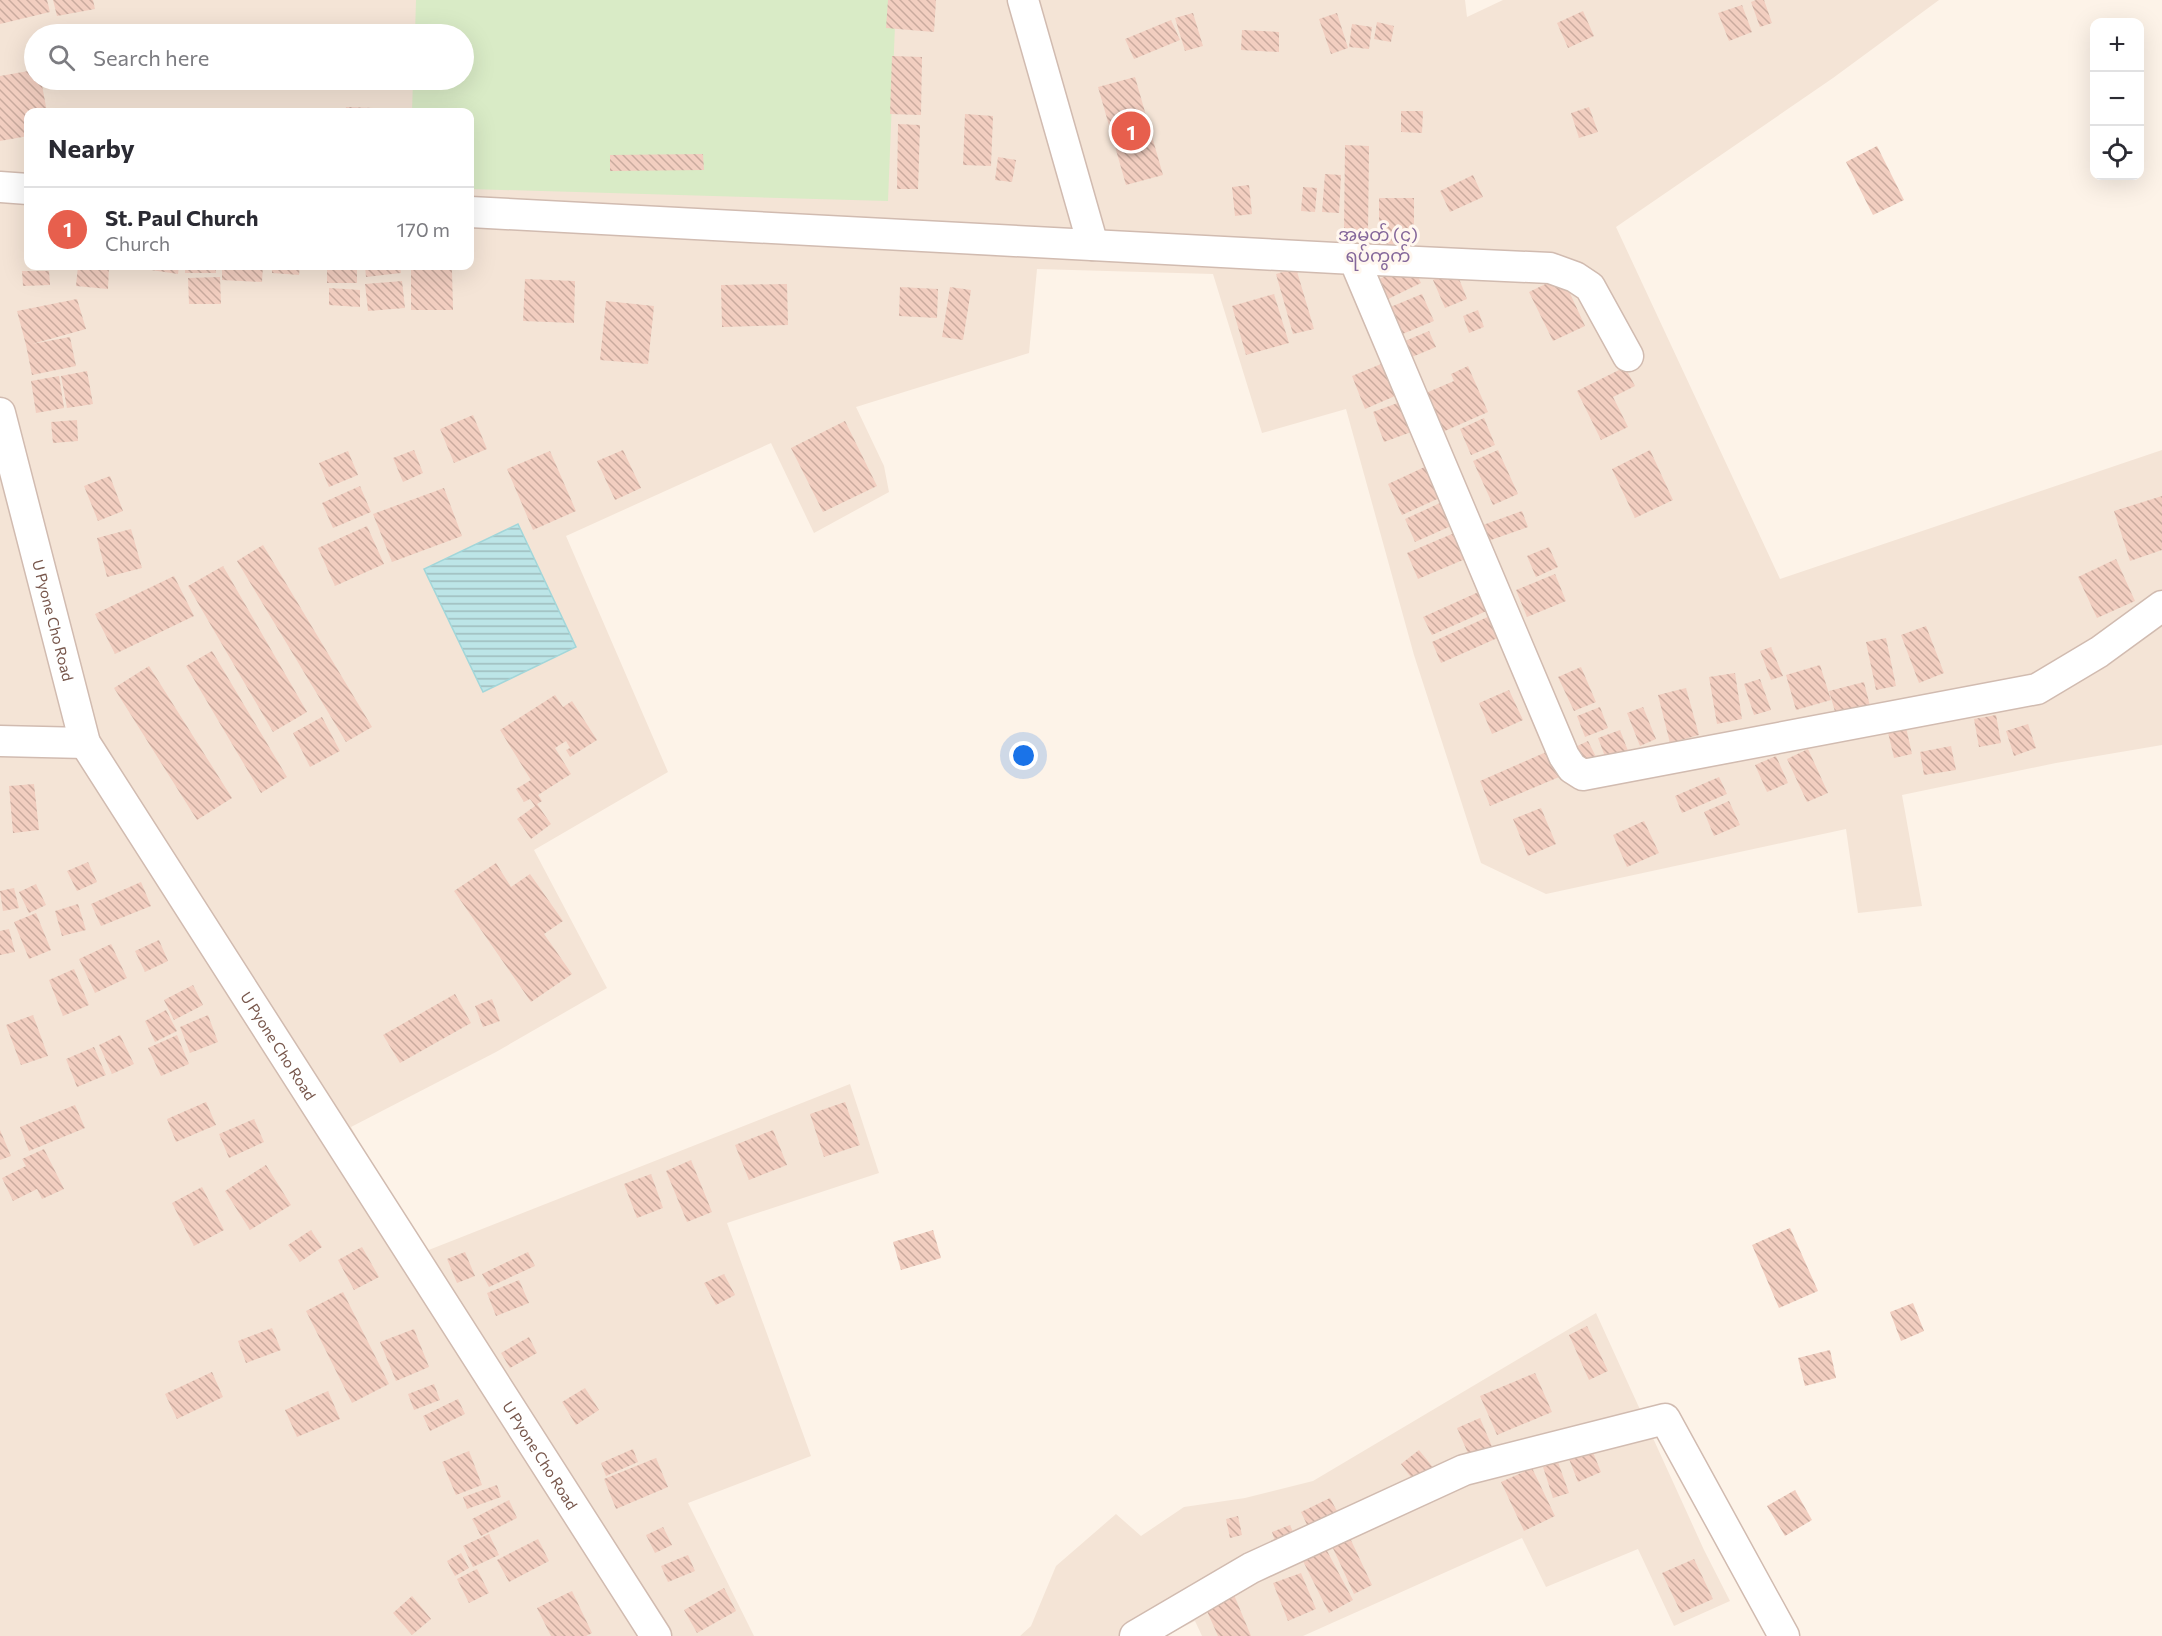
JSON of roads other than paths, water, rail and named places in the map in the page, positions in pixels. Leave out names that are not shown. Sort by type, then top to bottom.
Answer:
[{"type":"street","points":[[1023,0],[1093,245]]},
{"type":"street","points":[[0,187],[24,189]]},
{"type":"street","points":[[474,212],[1550,268],[1575,277],[1590,286],[1628,356]]},
{"type":"street","points":[[1354,259],[1564,756],[1572,768],[1583,775],[2037,689],[2098,652],[2162,606]]},
{"type":"street","name":"U Pyone Cho Road","points":[[0,413],[86,743],[656,1636]]},
{"type":"street","points":[[0,741],[86,743]]},
{"type":"street","points":[[1135,1636],[1251,1568],[1464,1470],[1665,1419],[1784,1636]]},
{"type":"water","points":[[518,524],[576,647],[483,692],[424,569]]},
{"type":"place","name":"St. Paul Church","points":[[1131,131]]},
{"type":"district","name":"အမှတ် (၄) ရပ်ကွက်","points":[[1378,244]]}]
